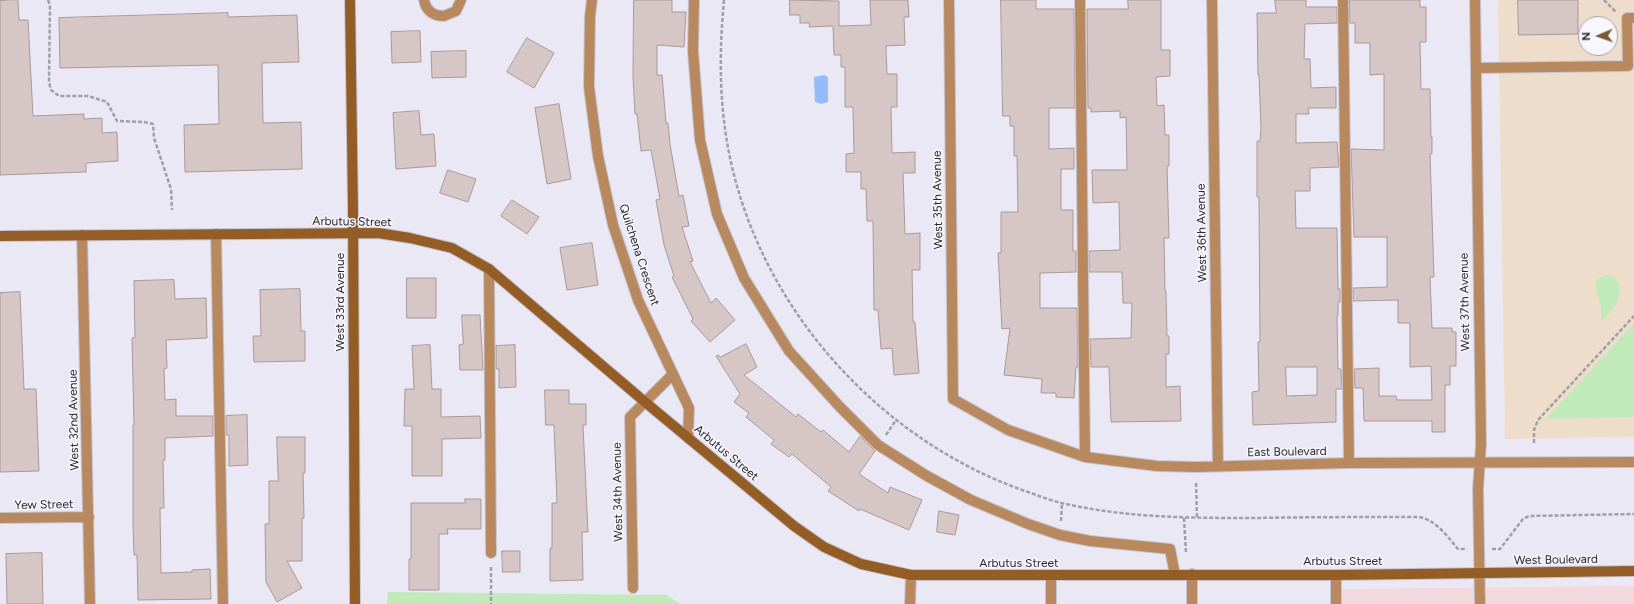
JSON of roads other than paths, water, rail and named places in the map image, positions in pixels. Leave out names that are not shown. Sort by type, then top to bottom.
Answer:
[{"type":"main road","name":"West 33rd Avenue","points":[[350,0],[355,604]]},
{"type":"main road","name":"Arbutus Street","points":[[0,236],[378,233],[410,238],[452,248],[489,269],[794,526],[824,547],[861,564],[911,575],[1051,576],[1175,574],[1479,574]]},
{"type":"main road","name":"West Boulevard","points":[[1479,574],[1634,572]]},
{"type":"street","points":[[424,0],[427,9],[432,13],[444,16],[456,11],[461,0]]},
{"type":"street","name":"Quilchena Crescent","points":[[592,0],[590,16],[589,87],[598,156],[613,226],[638,300],[689,408],[688,438]]},
{"type":"street","points":[[694,0],[693,51],[700,140],[717,214],[744,278],[789,351],[840,407],[878,445],[927,476],[971,500],[1028,524],[1060,534],[1090,541],[1170,549],[1175,574]]},
{"type":"street","name":"West 35th Avenue","points":[[949,0],[953,399]]},
{"type":"street","points":[[1080,0],[1085,457]]},
{"type":"street","name":"West 36th Avenue","points":[[1212,0],[1218,466]]},
{"type":"street","points":[[1343,0],[1349,463]]},
{"type":"street","name":"West 37th Avenue","points":[[1475,0],[1480,604]]},
{"type":"street","points":[[1476,68],[1628,66],[1627,18],[1634,18]]},
{"type":"street","points":[[216,234],[223,604]]},
{"type":"street","name":"West 32nd Avenue","points":[[82,235],[90,604]]},
{"type":"street","points":[[489,269],[491,553]]},
{"type":"street","name":"West 34th Avenue","points":[[633,588],[630,418],[673,374]]},
{"type":"street","name":"East Boulevard","points":[[953,399],[1008,430],[1085,457],[1157,466],[1349,463],[1634,462]]},
{"type":"street","name":"Yew Street","points":[[0,518],[89,517]]},
{"type":"street","points":[[1192,574],[1192,604]]},
{"type":"street","points":[[910,604],[911,575]]},
{"type":"street","points":[[1336,575],[1336,604]]},
{"type":"street","points":[[1051,576],[1051,604]]},
{"type":"water","points":[[824,75],[828,77],[828,102],[821,104],[815,102],[814,77]]}]
